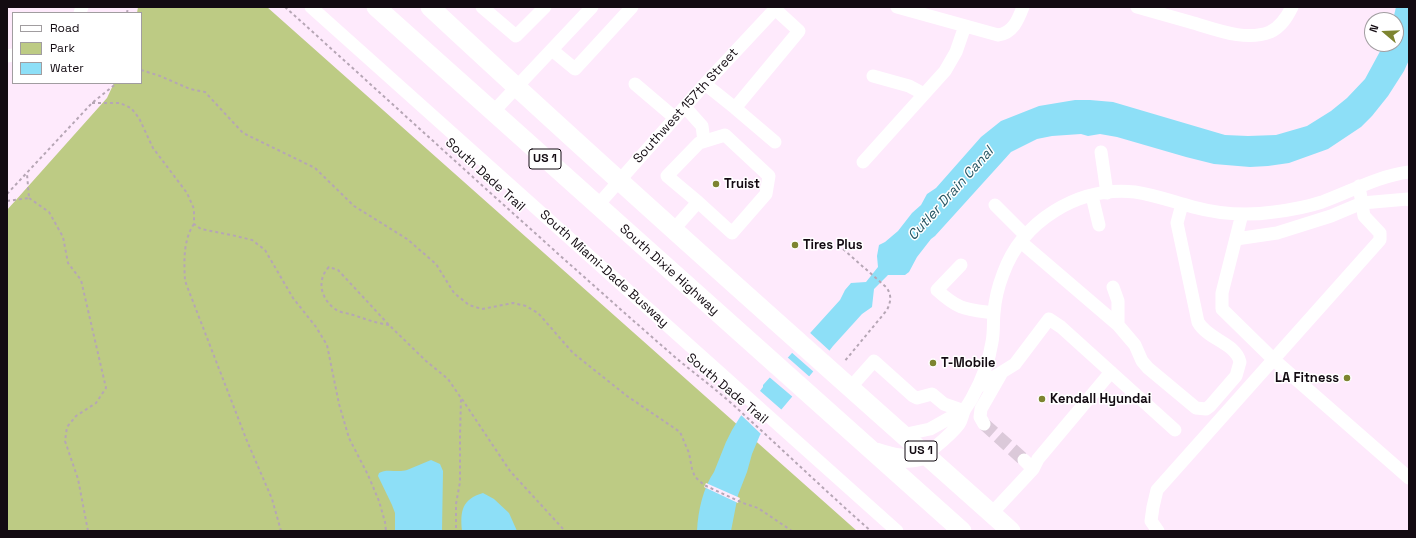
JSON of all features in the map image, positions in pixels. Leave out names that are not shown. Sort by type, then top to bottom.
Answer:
[{"type":"highway","name":"South Dixie Highway","points":[[376,7],[962,531]]},
{"type":"highway","name":"US 1","points":[[430,7],[517,88],[789,334],[1011,531]]},
{"type":"highway","points":[[873,451],[887,456],[900,458],[914,459],[926,455]]},
{"type":"street","name":"South Miami-Dade Busway","points":[[311,7],[897,531]]},
{"type":"street","points":[[482,7],[516,36],[545,7]]},
{"type":"street","points":[[493,112],[592,7]]},
{"type":"street","points":[[552,50],[576,69],[632,7]]},
{"type":"street","points":[[897,7],[936,12],[965,26],[998,35],[1008,32],[1016,23],[1023,7]]},
{"type":"street","points":[[1137,7],[1226,32],[1246,36],[1271,32],[1276,29],[1285,19],[1292,7]]},
{"type":"street","points":[[735,108],[799,31],[776,8]]},
{"type":"street","name":"Southwest 157th Street","points":[[597,206],[684,107],[776,8]]},
{"type":"street","points":[[863,162],[944,71],[956,52],[965,26]]},
{"type":"street","points":[[874,76],[909,86],[924,94]]},
{"type":"street","points":[[635,84],[675,118]]},
{"type":"street","points":[[705,84],[775,142]]},
{"type":"street","points":[[684,107],[702,126],[704,141]]},
{"type":"street","points":[[725,135],[769,176],[766,194],[732,233],[698,202],[667,176],[699,143],[704,141],[725,135]]},
{"type":"street","points":[[1101,152],[1107,193]]},
{"type":"street","points":[[926,455],[961,421],[964,411],[986,371],[993,340],[994,313],[997,291],[1004,272],[1011,256],[1023,238],[1050,213],[1068,204],[1092,196],[1107,193],[1137,192],[1215,212],[1242,214],[1269,213],[1306,207],[1384,177],[1409,172]]},
{"type":"street","points":[[1152,528],[1151,520],[1157,490],[1380,240],[1380,233],[1364,216],[1359,186]]},
{"type":"street","points":[[1092,196],[1099,225]]},
{"type":"street","points":[[1236,239],[1277,233],[1331,216],[1362,203],[1409,200]]},
{"type":"street","points":[[674,229],[698,202]]},
{"type":"street","points":[[995,205],[1023,238],[1118,325],[1135,345],[1142,361],[1148,368],[1196,408],[1206,409],[1236,376],[1240,362],[1236,353],[1200,326],[1196,317],[1177,224],[1182,204]]},
{"type":"street","points":[[1242,214],[1222,294],[1222,309],[1273,359],[1409,478]]},
{"type":"street","points":[[960,265],[937,290],[951,302],[962,308],[994,313]]},
{"type":"street","points":[[1112,288],[1118,301],[1118,325]]},
{"type":"street","points":[[978,387],[1015,364],[1049,319],[1061,327],[1175,430]]},
{"type":"street","points":[[850,388],[874,361],[913,396],[917,398],[932,394],[944,404],[964,411]]},
{"type":"street","points":[[984,424],[980,417],[981,410],[1002,372]]},
{"type":"street","points":[[992,514],[1028,465],[1038,459],[1111,372]]},
{"type":"street","points":[[902,435],[930,429],[964,411]]},
{"type":"path","name":"South Dade Trail","points":[[285,7],[581,273],[772,440],[827,493],[871,531]]},
{"type":"path","points":[[142,70],[160,76],[190,89],[205,92],[243,133],[315,168],[354,206],[407,239],[436,264],[454,293],[469,305],[482,309],[513,303],[526,306],[538,313],[574,353],[627,396],[680,432],[689,453],[695,477],[704,485],[743,503],[758,508],[792,531]]},
{"type":"path","points":[[7,194],[92,102],[116,84]]},
{"type":"path","points":[[92,102],[120,103],[131,108],[139,118],[153,148],[187,193],[194,209],[194,224],[189,232],[184,260],[185,280],[247,441],[272,499],[281,531]]},
{"type":"path","points":[[27,173],[29,198]]},
{"type":"path","points":[[7,201],[29,198],[49,212],[63,237],[68,263],[81,280],[106,388],[96,403],[76,416],[67,426],[65,442],[78,479],[88,531]]},
{"type":"path","points":[[194,224],[201,230],[252,240],[265,250],[293,298],[316,327],[327,345],[339,404],[349,438],[368,475],[379,501],[386,531]]},
{"type":"path","points":[[832,372],[887,310],[891,301],[890,293],[881,283],[842,249]]},
{"type":"path","points":[[389,325],[336,310],[326,299],[320,286],[324,272],[329,267],[338,270],[389,325],[426,361],[448,379],[510,471],[565,531]]},
{"type":"path","points":[[456,531],[456,504],[460,482],[461,398]]},
{"type":"green space","points":[[138,7],[267,7],[857,531],[7,531],[7,210],[107,98],[114,84],[142,84],[142,12],[137,12]]},
{"type":"water","name":"Cutler Drain Canal","points":[[1396,7],[1409,7],[1409,60],[1404,71],[1388,96],[1372,116],[1361,127],[1328,149],[1289,163],[1250,167],[1214,164],[1117,137],[1100,134],[1088,136],[1081,134],[1052,136],[1037,139],[1011,152],[931,239],[917,257],[909,272],[905,275],[888,275],[874,289],[872,307],[862,314],[833,346],[760,435],[738,495],[731,531],[697,531],[704,492],[726,442],[740,417],[763,385],[840,300],[845,290],[851,283],[866,282],[878,267],[877,256],[879,245],[898,231],[912,213],[921,205],[927,194],[936,188],[981,137],[1001,121],[1039,106],[1075,100],[1090,100],[1113,102],[1225,135],[1276,135],[1307,126],[1331,111],[1347,98],[1365,79],[1380,52],[1404,52],[1404,12],[1395,12]]},
{"type":"water","points":[[431,460],[440,464],[443,471],[442,531],[395,531],[395,513],[378,476],[379,473],[385,471],[407,470]]},
{"type":"water","points":[[483,493],[494,499],[509,513],[517,531],[462,531],[461,517],[464,507],[471,499]]},
{"type":"pier","points":[[808,331],[831,352],[815,373],[790,351]]},
{"type":"pier","points":[[786,356],[811,378],[794,398],[768,376]]},
{"type":"pier","points":[[759,390],[783,411],[762,435],[740,414]]},
{"type":"pier","points":[[706,483],[740,498],[738,503],[704,487]]},
{"type":"tunnel","points":[[984,424],[1024,460]]},
{"type":"place","name":"Truist","points":[[716,184]]},
{"type":"place","name":"Tires Plus","points":[[795,245]]},
{"type":"place","name":"T-Mobile","points":[[933,363]]},
{"type":"place","name":"LA Fitness","points":[[1347,378]]},
{"type":"place","name":"Kendall Hyundai","points":[[1042,399]]}]
